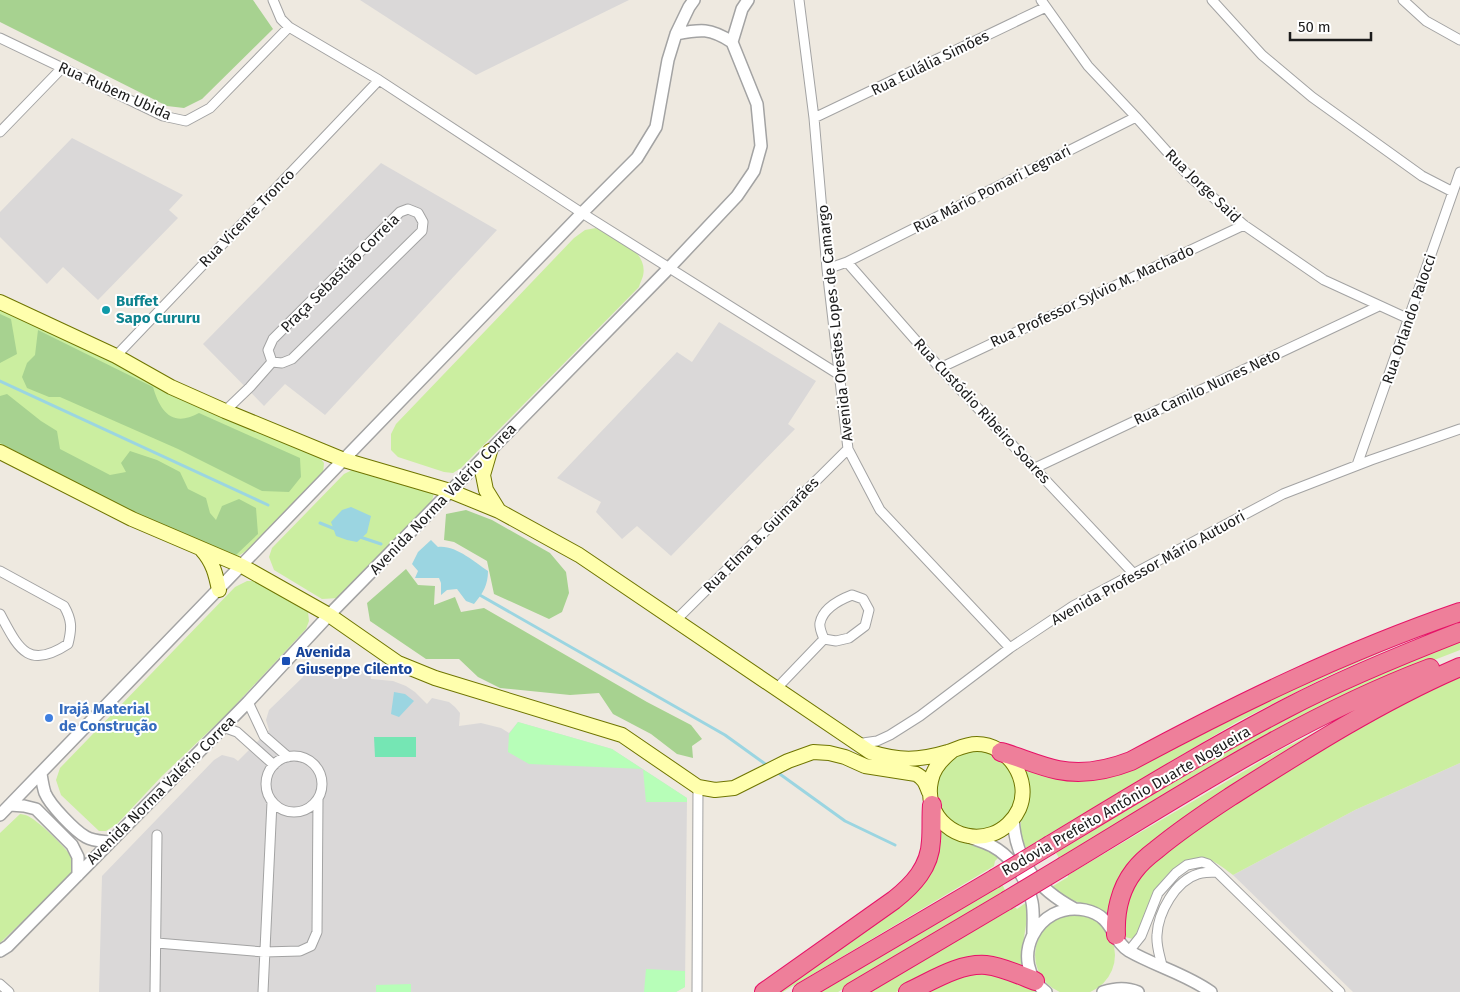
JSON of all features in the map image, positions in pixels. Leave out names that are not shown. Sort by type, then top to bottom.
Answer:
[{"type":"highway","points":[[1001,752],[1058,770],[1094,771],[1114,768],[1282,683],[1392,636],[1460,612]]},
{"type":"highway","name":"Rodovia Prefeito Antônio Duarte Nogueira","points":[[802,992],[1189,761],[1288,708],[1403,655],[1460,632]]},
{"type":"highway","name":"Rodovia Prefeito Antônio Duarte Nogueira","points":[[852,992],[1222,771],[1307,724],[1368,695],[1460,657]]},
{"type":"highway","points":[[1117,938],[1117,909],[1126,883],[1134,870],[1168,840],[1272,770],[1361,717],[1409,691],[1460,667]]},
{"type":"highway","points":[[764,992],[894,900],[918,878],[930,853],[931,799]]},
{"type":"highway","points":[[908,992],[949,972],[986,965],[1042,989]]},
{"type":"main road","points":[[0,302],[116,356],[171,388],[225,412],[344,460],[450,491],[499,511],[579,556],[870,752],[888,758],[906,760],[927,758],[964,746],[977,744],[990,746],[1011,760],[1018,770],[1022,783],[1019,808],[1013,819],[1004,828],[980,837],[968,836],[945,826],[937,816],[925,782],[916,774],[865,766],[845,757],[829,753],[813,752],[788,761],[734,788],[716,790],[698,787],[622,735],[435,678],[398,663],[329,615],[242,566],[132,520],[0,452]]},
{"type":"main road","points":[[490,451],[483,475],[486,490],[499,511]]},
{"type":"main road","points":[[200,548],[209,558],[219,590]]},
{"type":"main road","points":[[931,799],[931,781],[935,769],[942,759],[952,751]]},
{"type":"street","points":[[273,0],[281,20],[289,27],[379,80],[582,213],[838,374]]},
{"type":"street","points":[[3,811],[637,158],[656,127],[668,60],[676,34],[694,0]]},
{"type":"street","points":[[676,34],[702,30],[716,32],[732,42],[742,9],[748,0]]},
{"type":"street","name":"Avenida Orestes Lopes de Camargo","points":[[799,0],[814,118],[827,269],[848,449],[880,510],[1010,648]]},
{"type":"street","points":[[1212,0],[1262,55],[1312,98],[1422,176],[1453,192]]},
{"type":"street","points":[[1403,0],[1426,21],[1460,40]]},
{"type":"street","name":"Rua Eulália Simões","points":[[814,118],[1043,4]]},
{"type":"street","name":"Rua Jorge Said","points":[[1043,4],[1088,66],[1188,175],[1244,225],[1324,280],[1409,320]]},
{"type":"street","name":"Rua Rubem Ubida","points":[[0,38],[163,116],[186,120],[210,108],[289,27]]},
{"type":"street","name":"Avenida Norma Valério Correa","points":[[0,951],[8,946],[248,702],[329,615],[670,267],[737,196],[754,171],[761,146],[757,104],[732,42]]},
{"type":"street","points":[[0,132],[62,68]]},
{"type":"street","name":"Rua Vicente Tronco","points":[[116,356],[379,80]]},
{"type":"street","name":"Rua Mário Pomari Legnari","points":[[847,262],[1136,117]]},
{"type":"street","name":"Rua Orlando Palocci","points":[[1357,465],[1460,172]]},
{"type":"street","name":"Praça Sebastião Correia","points":[[408,209],[418,213],[423,222],[422,230],[292,359],[282,364],[272,362],[268,350],[274,339],[400,212],[408,209]]},
{"type":"street","name":"Rua Professor Sylvio M. Machado","points":[[940,368],[1244,225]]},
{"type":"street","points":[[827,269],[847,262]]},
{"type":"street","name":"Rua Custódio Ribeiro Soares","points":[[847,262],[940,368],[1134,574]]},
{"type":"street","name":"Rua Camilo Nunes Neto","points":[[1035,468],[1379,306]]},
{"type":"street","points":[[225,412],[272,362]]},
{"type":"street","name":"Avenida Professor Mário Autuori","points":[[856,744],[877,741],[920,716],[1010,648],[1073,606],[1283,494],[1460,428]]},
{"type":"street","name":"Rua Elma B. Guimarães","points":[[675,621],[848,449]]},
{"type":"street","points":[[0,572],[64,606],[69,616],[72,631],[68,644],[53,653],[38,655],[26,652],[16,644],[0,614]]},
{"type":"street","points":[[852,595],[863,599],[869,610],[865,626],[849,638],[836,642],[824,639],[820,624],[825,612],[840,600],[852,595]]},
{"type":"street","points":[[777,688],[824,639]]},
{"type":"street","points":[[248,702],[264,736],[288,757]]},
{"type":"street","points":[[223,727],[237,732],[274,765]]},
{"type":"street","points":[[157,943],[264,952],[300,951],[311,946],[318,932],[318,799],[322,781],[320,772],[307,759],[298,756],[288,757],[274,765],[269,771],[266,787],[272,802],[264,952],[263,992]]},
{"type":"street","points":[[41,774],[45,793],[52,805],[85,837],[109,842]]},
{"type":"street","points":[[697,992],[698,787]]},
{"type":"street","points":[[272,802],[287,812],[296,812],[312,806],[318,799]]},
{"type":"street","points":[[3,811],[24,806],[36,809],[72,845],[78,857],[78,875]]},
{"type":"street","points":[[1013,819],[1016,842],[1030,870],[1047,892],[1057,900],[1075,909]]},
{"type":"street","points":[[156,992],[157,834]]},
{"type":"street","points":[[968,836],[992,845],[1004,854],[1019,873],[1028,888],[1032,902],[1033,933]]},
{"type":"street","points":[[1129,951],[1141,936],[1158,893],[1176,873],[1187,865],[1196,862],[1208,864],[1340,992]]},
{"type":"street","points":[[1162,966],[1157,946],[1158,926],[1171,897],[1188,879],[1197,874],[1217,872]]},
{"type":"street","points":[[1042,989],[1030,970],[1028,958],[1029,945],[1033,933],[1051,915],[1062,910],[1075,909],[1088,911],[1099,916],[1109,924],[1117,938],[1129,951],[1211,992]]},
{"type":"street","points":[[0,984],[9,992]]},
{"type":"street","points":[[1103,992],[1116,988],[1138,992]]},
{"type":"shaded area","points":[[360,0],[629,0],[476,75]]},
{"type":"shaded area","points":[[72,138],[183,195],[169,210],[178,218],[98,300],[63,267],[47,284],[0,237],[0,212]]},
{"type":"shaded area","points":[[381,163],[497,230],[325,415],[285,384],[264,406],[203,344]]},
{"type":"shaded area","points":[[719,322],[816,381],[788,424],[795,429],[671,556],[637,526],[622,539],[596,512],[601,502],[557,478],[677,352],[692,362]]},
{"type":"shaded area","points":[[303,667],[370,667],[371,679],[393,681],[406,686],[427,704],[432,698],[449,702],[460,713],[459,726],[481,723],[501,728],[509,733],[518,722],[612,749],[687,798],[685,987],[676,992],[99,992],[102,876],[214,760],[222,755],[238,761],[269,730],[266,720],[269,710],[303,677]]},
{"type":"shaded area","points":[[1460,763],[1460,992],[1353,992],[1233,875],[1355,810]]},
{"type":"green space","points":[[0,0],[253,0],[273,29],[202,99],[184,108],[167,106],[0,22]]},
{"type":"green space","points":[[596,228],[628,245],[641,259],[643,276],[639,287],[461,468],[453,473],[444,472],[398,457],[391,450],[391,434],[396,424],[574,238],[585,230]]},
{"type":"green space","points":[[0,310],[23,318],[317,454],[324,463],[323,474],[249,549],[237,557],[229,555],[0,446]]},
{"type":"green space","points":[[0,314],[11,319],[17,354],[0,363]]},
{"type":"green space","points":[[38,330],[153,387],[159,403],[168,415],[174,418],[181,419],[199,413],[300,458],[301,477],[289,492],[262,491],[178,449],[60,397],[49,397],[27,388],[22,377],[27,363],[35,355]]},
{"type":"green space","points":[[7,394],[57,431],[60,449],[110,475],[126,472],[121,463],[130,451],[157,460],[180,472],[188,489],[206,498],[210,513],[216,520],[222,506],[239,499],[256,508],[258,534],[236,555],[132,512],[0,443],[0,396]]},
{"type":"green space","points":[[354,469],[434,493],[432,501],[339,598],[322,599],[274,570],[269,557],[272,548],[344,474]]},
{"type":"green space","points":[[466,510],[492,520],[550,553],[566,572],[569,593],[562,612],[549,619],[494,594],[487,561],[454,542],[444,540],[446,514]]},
{"type":"green space","points":[[406,569],[418,585],[435,586],[434,605],[455,597],[461,612],[484,608],[647,702],[691,725],[702,739],[692,746],[693,758],[677,754],[651,734],[613,714],[599,693],[570,695],[500,688],[478,677],[459,659],[426,659],[370,621],[367,603]]},
{"type":"green space","points":[[247,581],[255,581],[308,612],[309,621],[306,629],[227,714],[162,776],[117,824],[106,831],[99,831],[61,795],[56,780],[60,768],[235,587]]},
{"type":"green space","points":[[1415,637],[1326,677],[1237,722],[1026,848],[1019,832],[1027,794],[1019,763],[1076,777],[1285,686]]},
{"type":"green space","points":[[1460,641],[1460,650],[1411,669],[1061,861],[1056,853],[1176,779],[1268,727],[1359,683]]},
{"type":"green space","points":[[1460,670],[1460,763],[1355,810],[1233,875],[1207,859],[1198,858],[1187,861],[1167,875],[1160,885],[1133,939],[1125,937],[1123,934],[1128,892],[1156,857],[1272,777]]},
{"type":"green space","points":[[1342,719],[1154,844],[1110,917],[1095,908],[1064,897],[1050,888],[1068,877],[1068,875],[1280,750]]},
{"type":"green space","points":[[518,722],[612,749],[643,769],[529,764],[508,752],[509,734]]},
{"type":"green space","points":[[374,737],[416,737],[416,757],[375,757]]},
{"type":"green space","points":[[968,750],[984,750],[1005,761],[1016,782],[1016,798],[1005,819],[984,830],[968,830],[954,824],[942,812],[936,798],[936,782],[942,768],[954,756]]},
{"type":"green space","points":[[643,769],[687,798],[687,802],[646,802]]},
{"type":"green space","points":[[20,814],[33,819],[47,831],[69,853],[77,865],[72,874],[0,943],[0,833]]},
{"type":"green space","points":[[938,825],[992,851],[998,858],[994,866],[783,992],[772,992],[908,898]]},
{"type":"green space","points":[[1002,884],[1006,892],[838,992],[819,992]]},
{"type":"green space","points":[[1027,902],[1027,920],[1023,943],[1024,969],[942,970],[896,992],[868,992],[1015,907],[1017,909]]},
{"type":"green space","points":[[1067,915],[1083,915],[1097,922],[1108,933],[1115,947],[1115,963],[1112,970],[1097,988],[1083,995],[1067,995],[1053,988],[1042,977],[1035,963],[1035,947],[1042,933],[1053,922]]},
{"type":"green space","points":[[646,969],[685,971],[685,987],[676,992],[644,992]]},
{"type":"green space","points":[[979,970],[1026,983],[1036,992],[921,992]]},
{"type":"green space","points":[[411,984],[411,992],[376,992],[376,985]]},
{"type":"water","points":[[351,507],[371,516],[367,533],[357,542],[336,536],[331,522],[342,510]]},
{"type":"water","points":[[431,540],[438,547],[458,551],[488,571],[484,589],[474,604],[466,601],[457,589],[447,590],[441,595],[439,578],[415,578],[418,571],[412,564],[418,552]]},
{"type":"water","points":[[394,692],[405,694],[414,701],[399,717],[391,714]]},
{"type":"waterway","points":[[0,381],[268,505]]},
{"type":"waterway","points":[[320,523],[335,529]]},
{"type":"waterway","points":[[360,537],[381,544]]},
{"type":"waterway","points":[[478,594],[725,735],[768,766]]},
{"type":"waterway","points":[[777,772],[845,821],[895,845]]},
{"type":"place","name":"Buffet Sapo Cururu","points":[[106,310]]},
{"type":"place","name":"Avenida Giuseppe Cilento","points":[[286,661]]},
{"type":"place","name":"Irajá Material de Construção","points":[[49,718]]}]
